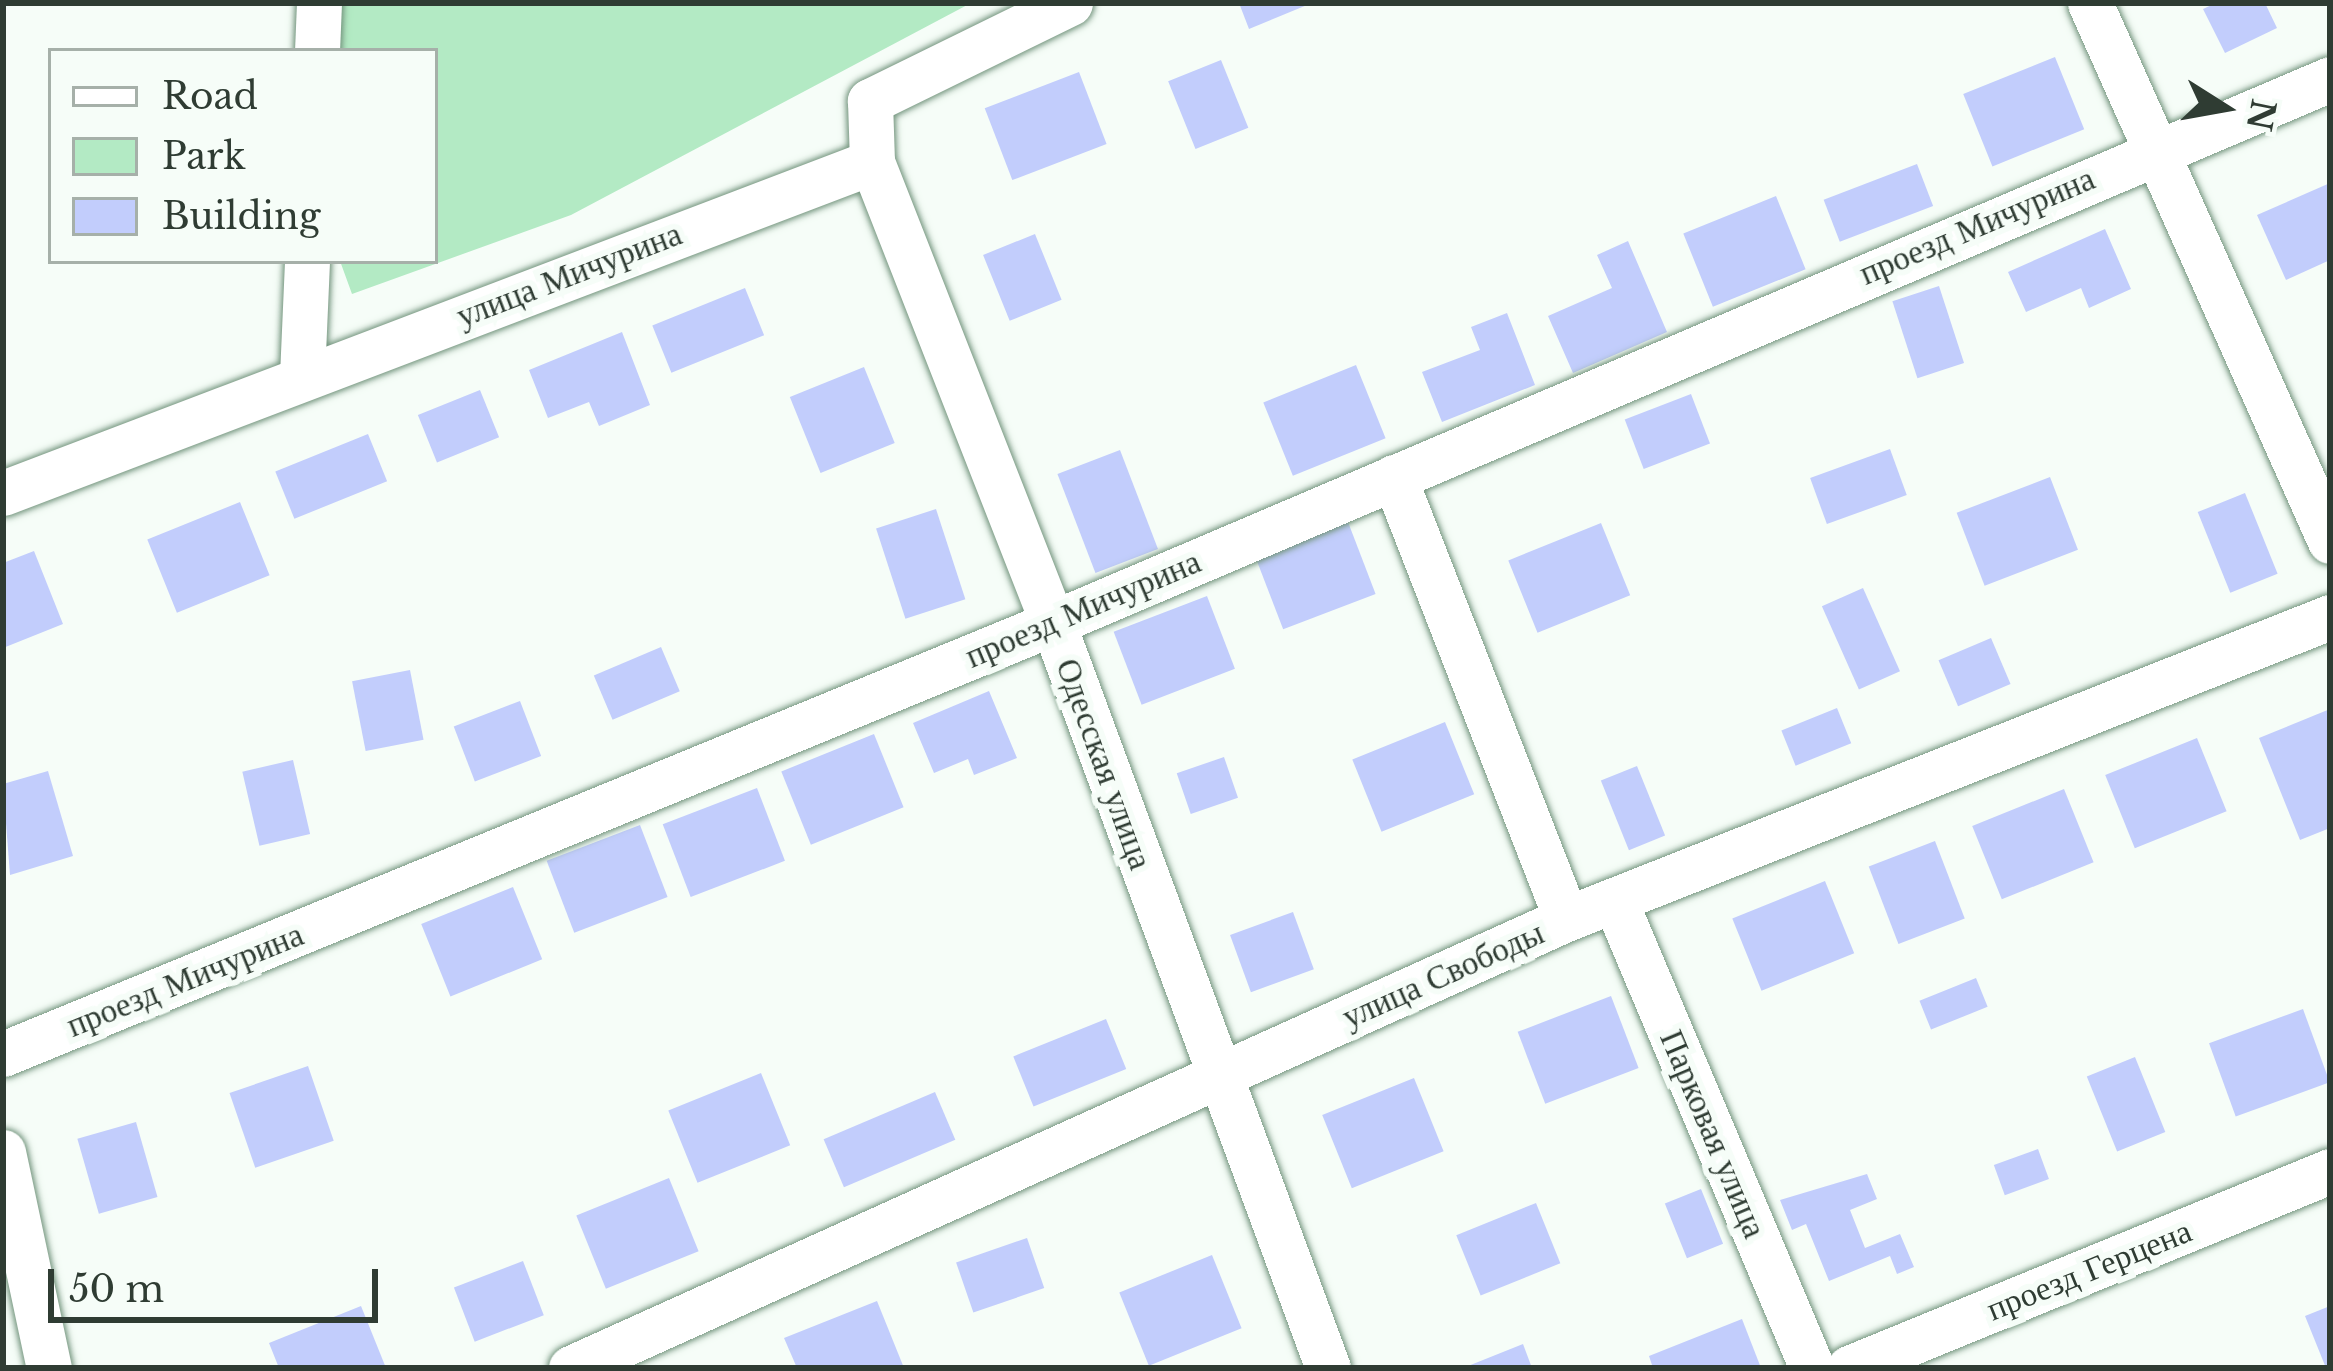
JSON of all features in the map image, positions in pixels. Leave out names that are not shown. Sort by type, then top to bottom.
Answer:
[{"type":"street","points":[[317,48],[319,3]]},
{"type":"street","points":[[872,162],[870,101],[1070,3]]},
{"type":"street","points":[[2090,3],[2330,541]]},
{"type":"street","name":"проезд Мичурина","points":[[3,1054],[1053,623],[2330,79]]},
{"type":"street","name":"улица Мичурина","points":[[3,493],[872,162]]},
{"type":"street","name":"Одесская улица","points":[[872,162],[1053,623],[1216,1078],[1328,1368]]},
{"type":"street","points":[[302,376],[308,264]]},
{"type":"street","points":[[1394,477],[1566,919]]},
{"type":"street","name":"улица Свободы","points":[[571,1368],[1566,919],[2330,617]]},
{"type":"street","name":"Парковая улица","points":[[1615,901],[1812,1368]]},
{"type":"street","points":[[3,1152],[50,1368]]},
{"type":"street","name":"проезд Герцена","points":[[1849,1368],[2330,1172]]},
{"type":"green space","points":[[305,3],[971,3],[571,215],[438,263],[438,48],[310,48]]},
{"type":"green space","points":[[341,264],[435,264],[352,294]]},
{"type":"building","points":[[1239,3],[1312,3],[1249,29]]},
{"type":"building","points":[[2216,3],[2265,3],[2277,28],[2225,53],[2203,9]]},
{"type":"building","points":[[2055,57],[2084,129],[1992,166],[1963,94]]},
{"type":"building","points":[[1221,60],[1248,128],[1195,149],[1168,81]]},
{"type":"building","points":[[1079,72],[1107,144],[1012,180],[985,108]]},
{"type":"building","points":[[1917,164],[1933,206],[1840,242],[1824,200]]},
{"type":"building","points":[[2330,183],[2330,260],[2286,280],[2257,215]]},
{"type":"building","points":[[1776,196],[1806,269],[1713,307],[1683,233]]},
{"type":"building","points":[[2105,229],[2131,289],[2089,308],[2081,288],[2026,312],[2008,272]]},
{"type":"building","points":[[1035,234],[1062,300],[1010,321],[983,255]]},
{"type":"building","points":[[1628,241],[1667,332],[1573,373],[1548,316],[1612,288],[1597,255]]},
{"type":"building","points":[[1939,286],[1964,363],[1917,378],[1892,301]]},
{"type":"building","points":[[745,288],[764,335],[671,373],[652,325]]},
{"type":"building","points":[[1507,313],[1535,385],[1442,422],[1422,372],[1480,350],[1471,327]]},
{"type":"building","points":[[622,332],[650,405],[599,426],[589,402],[548,418],[529,370]]},
{"type":"building","points":[[1356,365],[1386,438],[1293,476],[1263,402]]},
{"type":"building","points":[[864,367],[895,443],[821,473],[790,397]]},
{"type":"building","points":[[480,390],[499,437],[437,462],[418,415]]},
{"type":"building","points":[[1691,394],[1710,443],[1644,469],[1625,419]]},
{"type":"building","points":[[368,434],[387,481],[294,519],[275,471]]},
{"type":"building","points":[[1890,449],[1907,495],[1827,524],[1810,478]]},
{"type":"building","points":[[1120,450],[1158,549],[1095,573],[1057,474]]},
{"type":"building","points":[[2050,477],[2078,550],[1985,586],[1957,513]]},
{"type":"building","points":[[2245,493],[2278,574],[2230,593],[2198,512]]},
{"type":"building","points":[[240,502],[270,575],[177,613],[147,539]]},
{"type":"building","points":[[936,509],[965,599],[905,619],[876,528]]},
{"type":"building","points":[[1348,522],[1376,594],[1283,629],[1256,557]]},
{"type":"building","points":[[1601,523],[1630,595],[1538,633],[1508,560]]},
{"type":"building","points":[[34,551],[63,624],[3,648],[3,563]]},
{"type":"building","points":[[1863,588],[1900,671],[1859,689],[1822,606]]},
{"type":"building","points":[[1207,596],[1235,669],[1142,705],[1114,632]]},
{"type":"building","points":[[1991,638],[2011,684],[1958,706],[1939,660]]},
{"type":"building","points":[[661,647],[680,691],[613,720],[594,676]]},
{"type":"building","points":[[410,670],[424,740],[366,751],[352,681]]},
{"type":"building","points":[[989,691],[1017,758],[974,775],[968,759],[934,773],[913,723]]},
{"type":"building","points":[[520,701],[541,756],[475,782],[454,726]]},
{"type":"building","points":[[1837,708],[1851,743],[1796,766],[1781,730]]},
{"type":"building","points":[[2330,709],[2330,828],[2300,840],[2259,738]]},
{"type":"building","points":[[1445,722],[1474,794],[1382,832],[1352,759]]},
{"type":"building","points":[[874,734],[904,807],[811,845],[781,771]]},
{"type":"building","points":[[2197,738],[2227,811],[2135,848],[2105,775]]},
{"type":"building","points":[[1224,757],[1238,798],[1191,814],[1177,773]]},
{"type":"building","points":[[293,760],[310,834],[259,846],[242,772]]},
{"type":"building","points":[[1637,766],[1665,836],[1629,850],[1601,781]]},
{"type":"building","points":[[48,771],[73,856],[10,875],[3,784]]},
{"type":"building","points":[[757,788],[785,861],[691,897],[663,824]]},
{"type":"building","points":[[2064,789],[2094,862],[2002,899],[1972,826]]},
{"type":"building","points":[[640,825],[668,897],[574,933],[547,861]]},
{"type":"building","points":[[1935,841],[1965,918],[1898,944],[1869,866]]},
{"type":"building","points":[[1825,881],[1854,953],[1762,991],[1732,918]]},
{"type":"building","points":[[513,887],[542,959],[450,996],[421,924]]},
{"type":"building","points":[[1293,912],[1314,969],[1251,992],[1230,935]]},
{"type":"building","points":[[1976,978],[1988,1007],[1931,1030],[1919,1001]]},
{"type":"building","points":[[1611,996],[1639,1068],[1545,1104],[1518,1032]]},
{"type":"building","points":[[2303,1009],[2330,1082],[2236,1116],[2209,1043]]},
{"type":"building","points":[[1106,1019],[1126,1069],[1034,1107],[1013,1056]]},
{"type":"building","points":[[2135,1057],[2165,1132],[2117,1152],[2087,1076]]},
{"type":"building","points":[[308,1066],[334,1141],[255,1168],[230,1093]]},
{"type":"building","points":[[761,1073],[790,1145],[698,1183],[668,1110]]},
{"type":"building","points":[[1414,1078],[1444,1151],[1352,1188],[1322,1115]]},
{"type":"building","points":[[935,1092],[955,1140],[844,1187],[824,1139]]},
{"type":"building","points":[[136,1122],[157,1197],[99,1214],[77,1139]]},
{"type":"building","points":[[2038,1149],[2049,1179],[2005,1195],[1994,1165]]},
{"type":"building","points":[[1867,1174],[1877,1199],[1850,1210],[1865,1248],[1900,1234],[1914,1267],[1897,1274],[1890,1256],[1829,1281],[1806,1224],[1792,1230],[1780,1200]]},
{"type":"building","points":[[669,1178],[699,1251],[606,1289],[576,1215]]},
{"type":"building","points":[[1701,1189],[1723,1244],[1687,1258],[1665,1204]]},
{"type":"building","points":[[1536,1203],[1560,1263],[1481,1295],[1456,1235]]},
{"type":"building","points":[[1027,1238],[1044,1288],[973,1313],[956,1262]]},
{"type":"building","points":[[1212,1255],[1242,1328],[1149,1366],[1119,1292]]},
{"type":"building","points":[[523,1261],[544,1315],[475,1342],[454,1288]]},
{"type":"building","points":[[877,1301],[904,1368],[797,1368],[784,1338]]},
{"type":"building","points":[[361,1306],[386,1368],[279,1368],[269,1343]]},
{"type":"building","points":[[2330,1306],[2330,1368],[2326,1368],[2305,1316]]},
{"type":"building","points":[[1742,1319],[1761,1368],[1653,1368],[1649,1356]]},
{"type":"building","points":[[1523,1344],[1532,1368],[1463,1368]]}]
